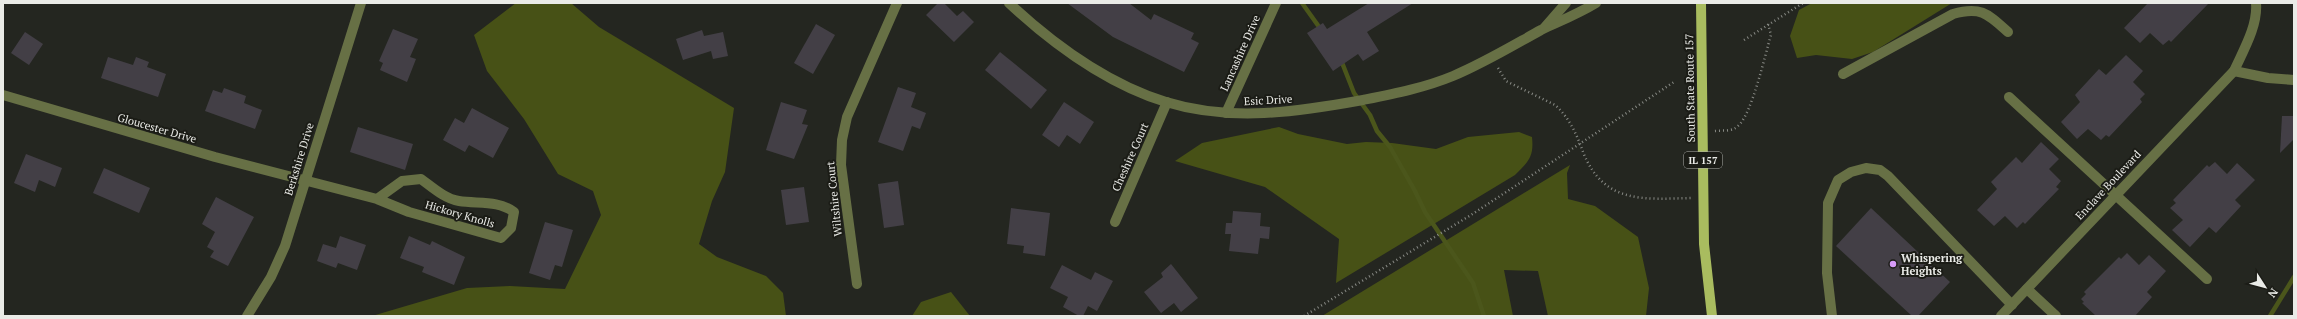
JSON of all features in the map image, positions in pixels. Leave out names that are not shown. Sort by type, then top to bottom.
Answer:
[{"type":"main road","points":[[1694,3],[1701,7]]},
{"type":"main road","name":"South State Route 157","points":[[1701,7],[1703,198],[1705,251],[1712,316]]},
{"type":"street","name":"Berkshire Drive","points":[[247,316],[271,277],[285,246],[304,181],[361,3]]},
{"type":"street","name":"Wiltshire Court","points":[[857,284],[841,165],[842,140],[847,117],[897,3]]},
{"type":"street","name":"Esic Drive","points":[[1009,3],[1065,49],[1102,72],[1146,95],[1198,110],[1226,113],[1263,114],[1297,110],[1400,92],[1452,76],[1493,57],[1544,29],[1576,16],[1596,3]]},
{"type":"street","name":"Lancashire Drive","points":[[1226,113],[1276,3]]},
{"type":"street","name":"Esic Drive","points":[[1544,29],[1566,3]]},
{"type":"street","name":"Enclave Boulevard","points":[[2000,316],[2234,71],[2248,41],[2254,20],[2256,3]]},
{"type":"street","points":[[1843,74],[1953,14],[1966,10],[1978,10],[1989,15],[2008,32]]},
{"type":"street","points":[[2234,71],[2268,78],[2294,80]]},
{"type":"street","name":"Gloucester Drive","points":[[3,95],[215,157],[304,181]]},
{"type":"street","points":[[2010,97],[2114,195],[2207,279]]},
{"type":"street","name":"Cheshire Court","points":[[1115,222],[1167,102]]},
{"type":"street","points":[[1832,316],[1827,273],[1828,203],[1838,180],[1851,172],[1866,168],[1880,170],[1888,176],[2012,305]]},
{"type":"street","name":"Hickory Knolls","points":[[304,181],[377,199],[409,212],[500,238],[511,228],[514,212],[506,206],[458,201],[443,195],[421,179],[402,181],[377,199]]},
{"type":"street","points":[[2027,289],[2056,316]]},
{"type":"path","points":[[1744,40],[1803,3]]},
{"type":"path","points":[[1703,131],[1731,130],[1738,127],[1747,115],[1771,35],[1768,24]]},
{"type":"path","points":[[1493,57],[1506,81],[1555,105],[1561,110],[1581,142],[1583,151],[1598,176],[1616,191],[1626,197],[1655,200],[1703,198]]},
{"type":"path","points":[[1304,316],[1471,215],[1674,82]]},
{"type":"green space","points":[[516,3],[571,3],[599,27],[734,108],[725,172],[712,201],[699,244],[717,257],[766,276],[783,293],[786,316],[372,316],[467,288],[510,286],[565,289],[601,215],[593,191],[558,174],[524,119],[487,71],[474,35]]},
{"type":"green space","points":[[1812,3],[1952,3],[1873,52],[1852,59],[1816,55],[1797,58],[1790,36],[1799,10]]},
{"type":"green space","points":[[1279,127],[1298,134],[1347,144],[1366,142],[1392,143],[1436,149],[1468,137],[1519,132],[1532,137],[1532,149],[1530,158],[1515,175],[1336,283],[1339,239],[1265,187],[1175,161],[1202,143]]},
{"type":"green space","points":[[1570,165],[1567,173],[1568,199],[1595,206],[1638,237],[1649,288],[1646,316],[1548,316],[1538,271],[1504,270],[1513,316],[1322,316]]},
{"type":"green space","points":[[951,292],[970,316],[912,316],[921,302]]},
{"type":"building","points":[[938,3],[944,3],[957,16],[963,11],[974,22],[954,42],[926,15]]},
{"type":"building","points":[[1067,3],[1129,3],[1151,20],[1154,14],[1194,33],[1191,39],[1199,43],[1184,72],[1113,37]]},
{"type":"building","points":[[1369,3],[1413,3],[1367,32],[1379,51],[1363,61],[1358,54],[1333,71],[1307,33],[1323,23],[1327,29]]},
{"type":"building","points":[[2148,3],[2209,3],[2171,42],[2169,40],[2163,45],[2150,33],[2140,43],[2124,28]]},
{"type":"building","points":[[816,24],[835,35],[813,74],[794,63]]},
{"type":"building","points":[[393,29],[418,39],[410,57],[416,59],[407,82],[380,70],[383,63],[379,61]]},
{"type":"building","points":[[702,30],[704,36],[723,32],[728,56],[713,59],[711,51],[683,60],[676,39]]},
{"type":"building","points":[[25,32],[43,44],[29,65],[11,53]]},
{"type":"building","points":[[1000,52],[1047,90],[1031,109],[985,70]]},
{"type":"building","points":[[2126,55],[2143,71],[2133,82],[2145,94],[2140,99],[2142,102],[2109,137],[2106,135],[2101,140],[2088,129],[2077,139],[2061,122],[2080,102],[2075,95],[2099,69],[2106,75]]},
{"type":"building","points":[[108,57],[133,65],[136,57],[149,62],[147,67],[166,74],[158,97],[101,78]]},
{"type":"building","points":[[898,87],[916,93],[911,107],[926,113],[920,129],[912,126],[903,151],[878,142]]},
{"type":"building","points":[[224,88],[246,96],[244,103],[262,110],[255,129],[205,111],[213,90],[222,93]]},
{"type":"building","points":[[781,102],[807,110],[802,124],[808,125],[794,159],[766,150]]},
{"type":"building","points":[[1064,102],[1094,122],[1080,144],[1067,135],[1059,147],[1042,135]]},
{"type":"building","points":[[472,108],[509,128],[493,158],[469,145],[465,152],[443,140],[455,118],[464,123]]},
{"type":"building","points":[[2282,116],[2294,116],[2294,139],[2280,153]]},
{"type":"building","points":[[358,127],[413,144],[405,170],[350,152]]},
{"type":"building","points":[[2041,142],[2059,159],[2049,169],[2061,181],[2056,187],[2059,189],[2025,224],[2023,222],[2017,228],[2005,216],[1994,226],[1977,210],[1997,189],[1991,182],[2016,157],[2022,163]]},
{"type":"building","points":[[26,154],[62,168],[55,187],[39,180],[35,192],[14,183]]},
{"type":"building","points":[[2215,162],[2227,174],[2237,163],[2255,180],[2235,200],[2241,206],[2216,233],[2209,227],[2190,247],[2172,230],[2183,220],[2170,208],[2176,203],[2173,200],[2207,165],[2209,167]]},
{"type":"building","points":[[104,168],[150,188],[139,213],[93,193]]},
{"type":"building","points":[[898,181],[904,225],[884,228],[878,184]]},
{"type":"building","points":[[804,187],[809,222],[786,225],[781,190]]},
{"type":"building","points":[[216,197],[254,217],[228,266],[210,257],[214,251],[207,247],[215,232],[202,224]]},
{"type":"building","points":[[1011,208],[1050,213],[1045,256],[1023,253],[1024,246],[1007,244]]},
{"type":"building","name":"Whispering Heights","points":[[1871,208],[1950,282],[1918,316],[1912,316],[1836,246]]},
{"type":"building","points":[[1233,211],[1261,213],[1260,226],[1270,227],[1269,239],[1260,238],[1258,254],[1229,251],[1231,234],[1225,234],[1226,223],[1232,223]]},
{"type":"building","points":[[545,222],[573,230],[562,267],[555,265],[550,280],[529,273]]},
{"type":"building","points":[[340,236],[366,245],[357,270],[338,263],[336,268],[317,261],[323,244],[336,248]]},
{"type":"building","points":[[409,236],[430,245],[432,241],[465,257],[454,285],[422,272],[424,267],[400,258]]},
{"type":"building","points":[[2127,253],[2139,265],[2149,255],[2166,271],[2147,292],[2152,297],[2135,316],[2096,316],[2082,303],[2084,302],[2081,299],[2086,294],[2084,292],[2119,257],[2121,259]]},
{"type":"building","points":[[1171,264],[1198,298],[1181,312],[1174,303],[1161,313],[1144,292],[1163,277],[1161,273]]},
{"type":"building","points":[[1062,265],[1091,280],[1095,272],[1113,281],[1097,311],[1088,306],[1083,316],[1079,316],[1063,307],[1068,297],[1050,288]]},
{"type":"waterway","points":[[1302,3],[1322,31]]},
{"type":"waterway","points":[[1341,60],[1354,93],[1370,115],[1377,131],[1390,147],[1425,212],[1473,283],[1484,316]]},
{"type":"waterway","points":[[2270,316],[2294,277]]},
{"type":"place","name":"Whispering Heights","points":[[1893,264]]}]
